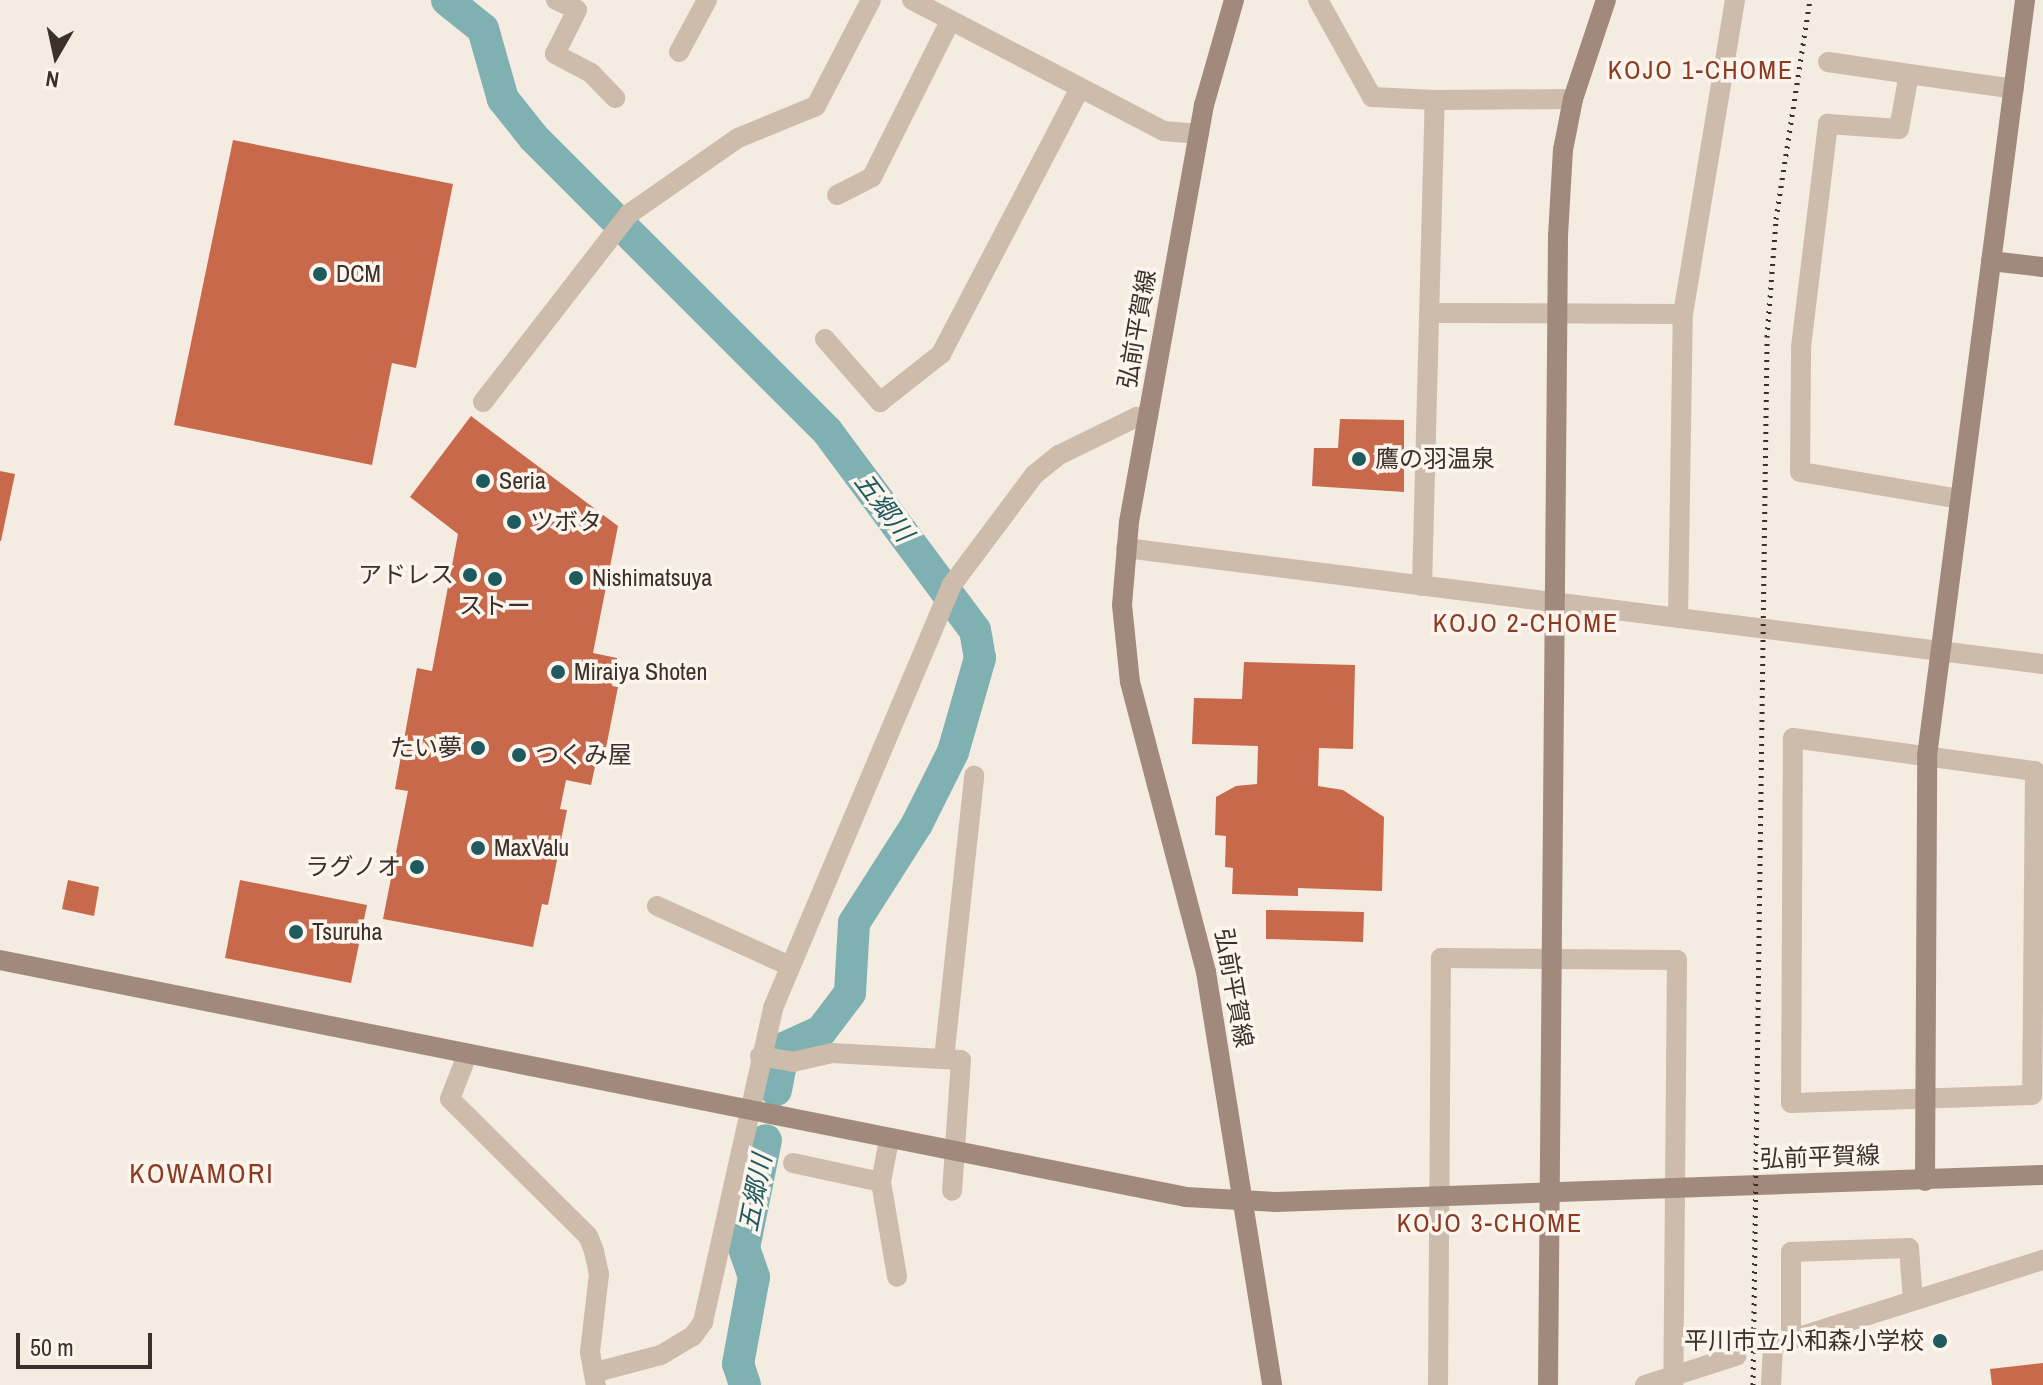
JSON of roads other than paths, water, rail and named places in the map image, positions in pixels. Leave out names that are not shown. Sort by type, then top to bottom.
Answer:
[{"type":"street","points":[[556,0],[577,10],[555,54],[591,73],[615,98]]},
{"type":"street","points":[[679,52],[707,0]]},
{"type":"street","points":[[483,402],[629,214],[738,138],[816,106],[871,0]]},
{"type":"street","points":[[912,0],[949,23],[1164,131],[1199,134]]},
{"type":"street","points":[[1318,0],[1372,97],[1573,99]]},
{"type":"street","points":[[1548,1385],[1558,310],[1563,150],[1573,99],[1606,0]]},
{"type":"street","points":[[1678,618],[1683,314],[1735,0]]},
{"type":"street","points":[[1925,1181],[1927,756],[2025,0]]},
{"type":"street","name":"弘前平賀線","points":[[1228,2],[1199,134],[1126,548],[1125,652],[1196,922],[1242,1202],[2043,1175]]},
{"type":"street","points":[[837,195],[872,177],[949,23]]},
{"type":"street","points":[[1828,62],[2014,89]]},
{"type":"street","points":[[1909,74],[1899,129],[1828,124],[1801,347],[1800,472],[1960,499]]},
{"type":"street","points":[[825,339],[880,402],[941,354],[1079,90]]},
{"type":"street","points":[[1422,586],[1432,313],[1435,100]]},
{"type":"street","points":[[1991,261],[2043,267]]},
{"type":"street","points":[[1432,313],[1558,310],[1683,314]]},
{"type":"street","points":[[467,1055],[450,1099],[588,1236],[594,1251],[599,1274],[590,1352],[596,1379],[661,1355],[693,1336],[703,1322],[747,1112],[766,1057],[790,966],[940,607],[951,586],[1034,475],[1059,455],[1137,417],[1148,417]]},
{"type":"street","points":[[1126,548],[2043,664]]},
{"type":"street","points":[[1793,738],[2035,771],[2038,850],[2038,994],[2032,1095],[1791,1103],[1793,738]]},
{"type":"street","points":[[944,1059],[974,776]]},
{"type":"street","points":[[657,906],[790,966]]},
{"type":"street","points":[[1438,1385],[1441,958],[1677,960],[1673,1381]]},
{"type":"street","points":[[0,960],[1130,1189],[1242,1202],[1272,1385]]},
{"type":"street","points":[[766,1057],[793,1062],[832,1053],[961,1060],[952,1191]]},
{"type":"street","points":[[889,1140],[881,1182],[897,1277]]},
{"type":"street","points":[[793,1163],[881,1182]]},
{"type":"street","points":[[1791,1339],[1791,1252],[1909,1248],[1913,1301]]},
{"type":"street","points":[[1771,1385],[1771,1349],[1791,1339],[2043,1260]]},
{"type":"street","points":[[1645,1385],[1673,1381],[1736,1356]]},
{"type":"waterway","name":"五郷川","points":[[447,0],[483,29],[503,99],[534,138],[827,431],[975,630],[980,658],[953,752],[917,824],[854,923],[850,993],[821,1031],[784,1048],[776,1090]]},
{"type":"waterway","name":"五郷川","points":[[745,1385],[738,1364],[754,1277],[744,1248],[766,1140]]},
{"type":"railway","points":[[1753,1385],[1767,337],[1776,219],[1810,0]]},
{"type":"place","name":"DCM","points":[[320,274]]},
{"type":"place","name":"鷹の羽温泉","points":[[1359,459]]},
{"type":"place","name":"Seria","points":[[483,481]]},
{"type":"place","name":"ツボタ","points":[[514,522]]},
{"type":"place","name":"アドレス","points":[[470,575]]},
{"type":"place","name":"Nishimatsuya","points":[[576,578]]},
{"type":"place","name":"ストー","points":[[495,579]]},
{"type":"place","name":"Miraiya Shoten","points":[[558,672]]},
{"type":"place","name":"たい夢","points":[[478,748]]},
{"type":"place","name":"つくみ屋","points":[[519,755]]},
{"type":"place","name":"MaxValu","points":[[478,848]]},
{"type":"place","name":"ラグノオ","points":[[417,867]]},
{"type":"place","name":"Tsuruha","points":[[296,932]]},
{"type":"place","name":"平川市立小和森小学校","points":[[1940,1341]]},
{"type":"district","name":"KOJO 1-CHOME","points":[[1701,70]]},
{"type":"district","name":"KOJO 2-CHOME","points":[[1526,623]]},
{"type":"district","name":"KOWAMORI","points":[[202,1173]]},
{"type":"district","name":"KOJO 3-CHOME","points":[[1490,1223]]}]
